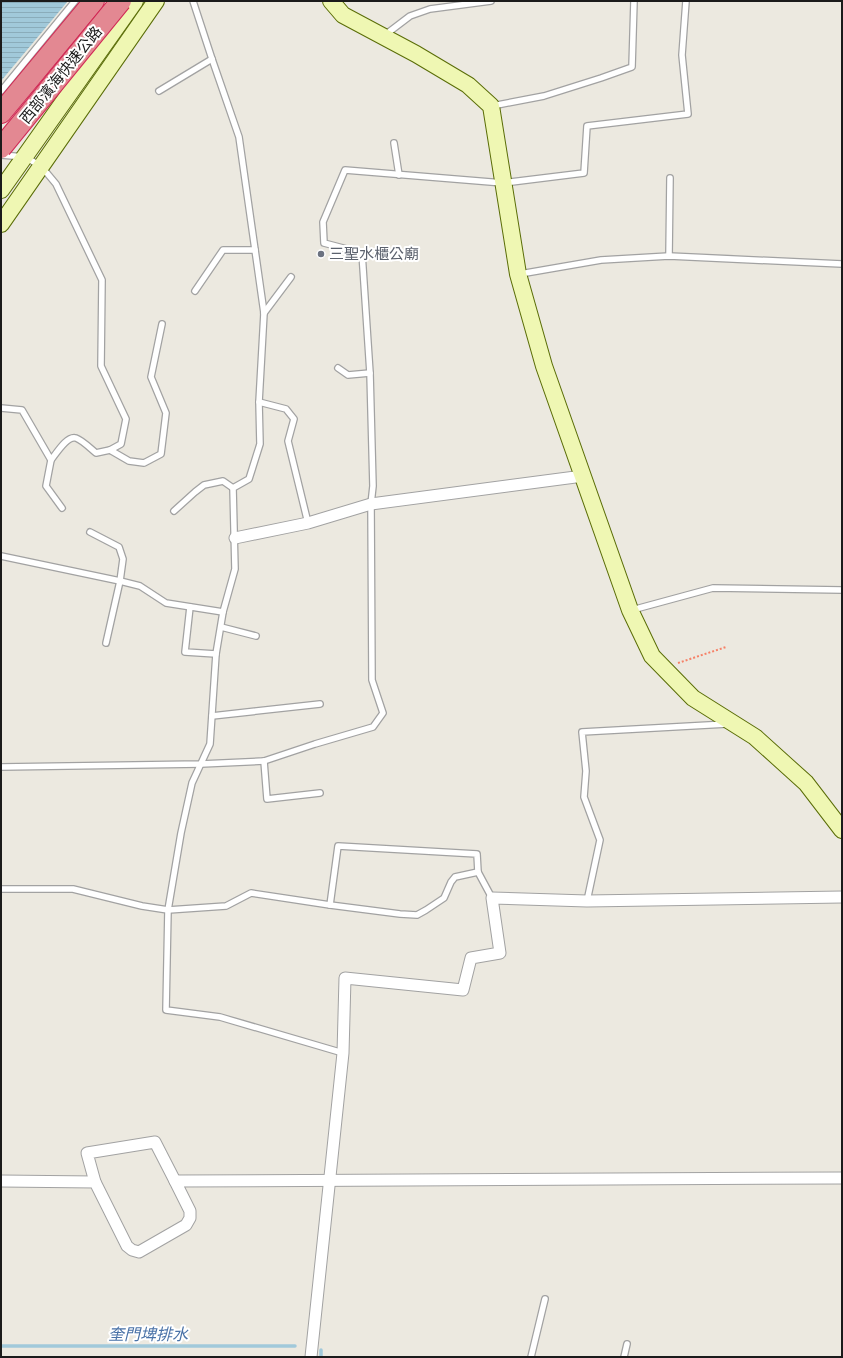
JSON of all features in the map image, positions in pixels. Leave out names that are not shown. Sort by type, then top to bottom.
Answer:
[{"type":"highway","name":"西部濱海快速公路","points":[[1,114],[106,4]]},
{"type":"highway","name":"西部濱海快速公路","points":[[1,148],[106,4]]},
{"type":"street","points":[[1,190],[136,1]]},
{"type":"street","points":[[1,224],[156,1]]},
{"type":"street","points":[[331,1],[343,15],[416,54],[468,85],[491,106],[518,274],[544,366],[630,610],[652,656],[693,698],[755,737],[806,783],[842,830]]},
{"type":"street","points":[[235,538],[308,523],[371,504],[583,476]]},
{"type":"street","points":[[310,1357],[343,1054],[345,978],[463,990],[471,958],[500,953],[492,898],[587,901],[842,897]]},
{"type":"street","points":[[155,1142],[175,1181],[190,1211],[190,1218],[186,1225],[139,1252],[132,1250],[127,1246],[95,1182],[87,1153],[155,1142]]},
{"type":"street","points":[[175,1181],[842,1178]]},
{"type":"street","points":[[1,1181],[95,1182]]},
{"type":"lane","points":[[1,91],[75,1]]},
{"type":"lane","points":[[193,1],[239,137],[264,313],[259,402],[260,444],[248,478],[233,488]]},
{"type":"lane","points":[[383,36],[410,16],[430,9],[492,1]]},
{"type":"lane","points":[[491,106],[544,96],[632,67],[634,1]]},
{"type":"lane","points":[[1,767],[201,764],[264,760],[373,727],[383,713],[372,680],[371,504],[373,486],[370,373],[362,253],[324,243],[323,222],[345,170],[503,183],[584,173],[587,126],[688,114],[682,55],[686,1]]},
{"type":"lane","points":[[106,4],[121,21]]},
{"type":"lane","points":[[159,91],[212,59]]},
{"type":"lane","points":[[394,142],[399,174]]},
{"type":"lane","points":[[1,155],[25,157],[41,166],[56,184],[102,280],[101,366],[126,419],[121,444],[110,450],[96,453],[76,438],[71,438],[66,441],[51,460],[46,486],[50,494],[62,508]]},
{"type":"lane","points":[[669,256],[670,178]]},
{"type":"lane","points":[[195,291],[224,250],[255,250]]},
{"type":"lane","points":[[518,274],[601,260],[669,256],[842,264]]},
{"type":"lane","points":[[264,313],[291,276]]},
{"type":"lane","points":[[110,450],[130,461],[144,463],[161,454],[166,413],[151,378],[162,324]]},
{"type":"lane","points":[[338,368],[348,375],[370,373]]},
{"type":"lane","points":[[259,402],[286,409],[294,419],[288,441],[308,523]]},
{"type":"lane","points":[[1,408],[22,410],[51,460]]},
{"type":"lane","points":[[174,511],[204,486],[223,481],[233,488]]},
{"type":"lane","points":[[233,488],[235,569],[223,612],[216,654],[210,744],[192,783],[181,833],[168,910],[166,1010],[220,1017],[343,1054]]},
{"type":"lane","points":[[90,532],[120,546],[123,559],[120,581],[106,642]]},
{"type":"lane","points":[[1,556],[140,586],[166,603],[223,612]]},
{"type":"lane","points":[[630,610],[713,588],[842,590]]},
{"type":"lane","points":[[190,607],[185,652],[216,654]]},
{"type":"lane","points":[[221,627],[256,636]]},
{"type":"lane","points":[[212,716],[320,704]]},
{"type":"lane","points":[[587,901],[600,840],[584,797],[586,771],[582,732],[734,724]]},
{"type":"lane","points":[[264,760],[267,799],[320,793]]},
{"type":"lane","points":[[330,905],[338,846],[477,854],[478,872],[492,898]]},
{"type":"lane","points":[[1,889],[73,889],[142,906],[168,910],[226,906],[251,892],[330,905],[417,915],[444,898],[450,882],[455,877],[478,872]]},
{"type":"lane","points":[[531,1357],[545,1299]]},
{"type":"lane","points":[[624,1357],[627,1344]]},
{"type":"path","points":[[663,667],[726,647]]},
{"type":"water","points":[[1,1],[68,1],[1,81]]},
{"type":"waterway","name":"奎門埤排水","points":[[1,1346],[295,1346]]},
{"type":"waterway","name":"奎門埤排水","points":[[321,1350],[321,1357]]},
{"type":"place","name":"三聖水櫃公廟","points":[[321,254]]}]
